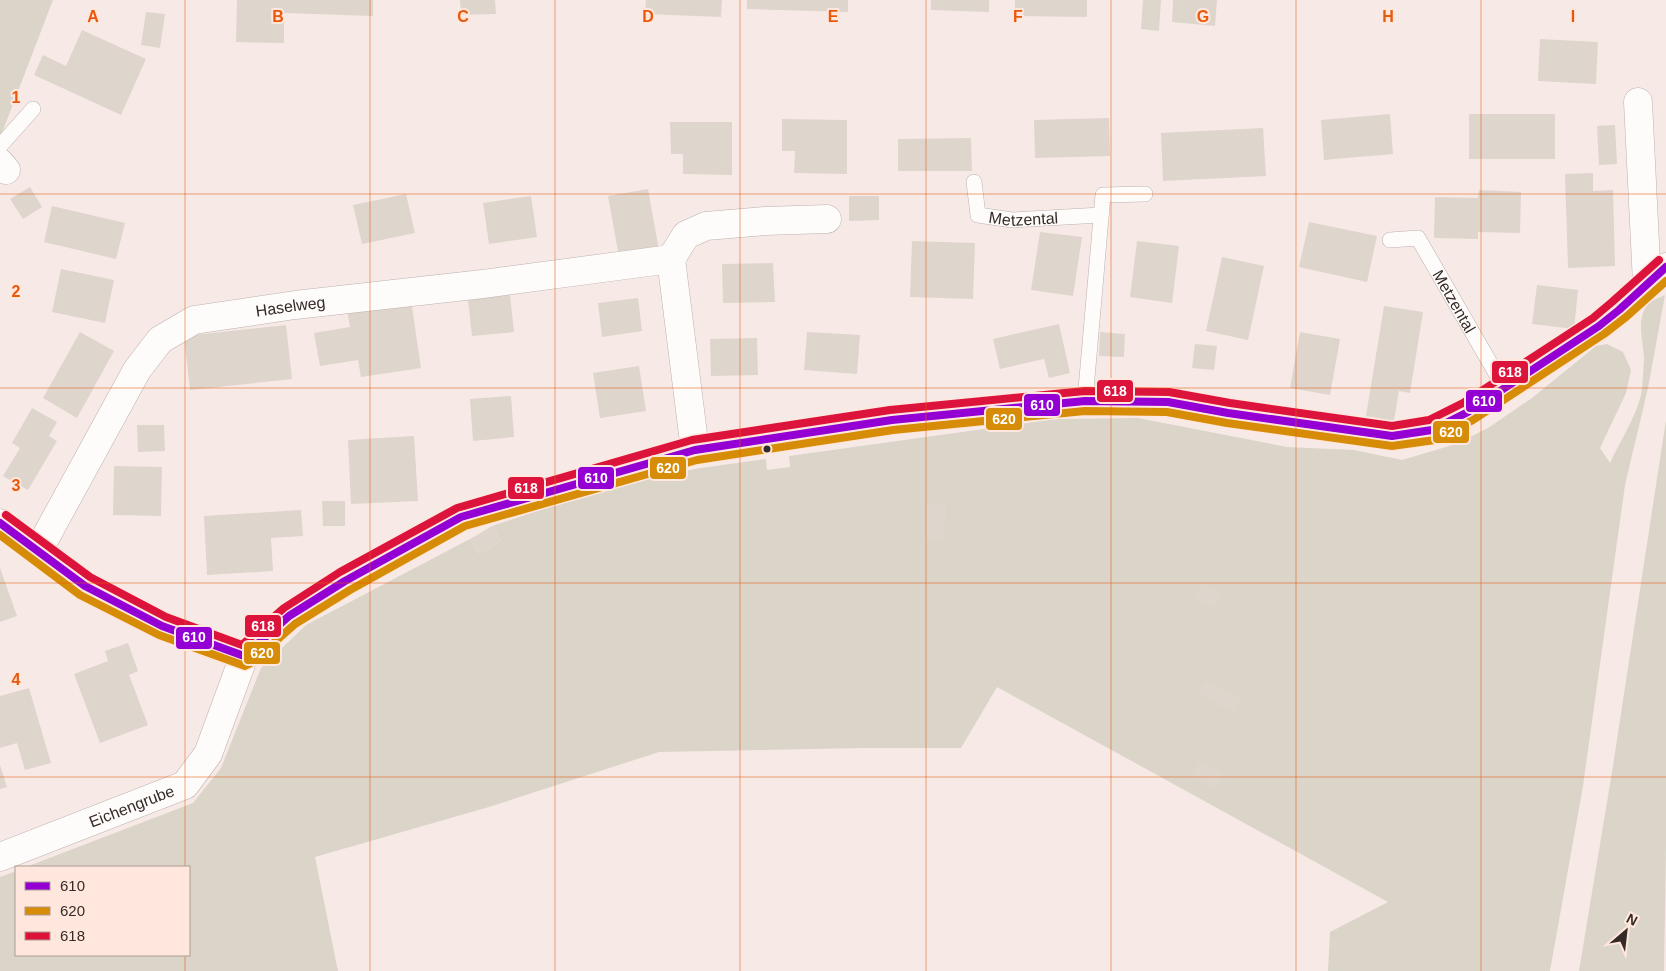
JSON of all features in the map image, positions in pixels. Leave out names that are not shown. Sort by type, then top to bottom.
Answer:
[{"type":"street","points":[[0,522],[85,586],[162,626],[244,656],[289,616],[345,581],[461,517],[696,450],[892,420],[1085,401],[1168,402],[1228,413],[1392,436],[1432,430],[1468,412],[1505,389],[1598,326],[1619,310],[1657,275],[1638,102]]},
{"type":"street","points":[[696,450],[670,259],[686,235],[706,226],[827,218]]},
{"type":"street","name":"Haselweg","points":[[38,551],[137,370],[160,340],[194,320],[295,305],[483,284],[670,259]]},
{"type":"street","name":"Eichengrube","points":[[0,857],[185,785],[208,754],[244,656]]},
{"type":"lane","points":[[2,160],[33,109]]},
{"type":"lane","name":"Metzental","points":[[974,182],[978,215],[1012,220],[1101,215]]},
{"type":"lane","points":[[1085,401],[1103,195],[1145,194]]},
{"type":"lane","name":"Metzental","points":[[1390,240],[1418,238],[1505,389]]},
{"type":"shaded area","points":[[0,0],[53,0],[0,138]]},
{"type":"shaded area","points":[[1665,295],[1648,388],[1625,485],[1583,786],[1550,971],[1328,971],[1330,932],[1388,902],[997,687],[961,748],[659,752],[489,807],[315,857],[338,971],[0,971],[0,877],[15,871],[15,956],[190,956],[190,866],[29,866],[193,803],[221,768],[261,668],[306,625],[470,539],[479,554],[501,541],[492,526],[627,481],[766,459],[767,470],[790,467],[789,456],[1056,419],[1138,418],[1287,447],[1354,450],[1402,460],[1456,444],[1488,428],[1532,398],[1596,346],[1607,344],[1623,352],[1631,370],[1626,393],[1600,448],[1610,463],[1631,421],[1641,395],[1644,360],[1641,319],[1646,307]]},
{"type":"shaded area","points":[[1666,420],[1666,847],[1664,971],[1579,971],[1612,772]]},
{"type":"building","points":[[237,0],[373,0],[373,16],[284,13],[284,43],[236,42]]},
{"type":"building","points":[[460,0],[495,0],[496,14],[461,15]]},
{"type":"building","points":[[646,0],[722,0],[721,17],[645,14]]},
{"type":"building","points":[[747,0],[848,0],[848,12],[747,9]]},
{"type":"building","points":[[931,0],[989,0],[989,12],[931,10]]},
{"type":"building","points":[[1015,0],[1087,0],[1087,17],[1015,16]]},
{"type":"building","points":[[1143,0],[1161,0],[1159,31],[1141,29]]},
{"type":"building","points":[[1173,0],[1217,0],[1215,26],[1172,22]]},
{"type":"building","points":[[146,12],[165,14],[160,48],[141,45]]},
{"type":"building","points":[[82,30],[146,59],[121,115],[34,75],[43,55],[66,66]]},
{"type":"building","points":[[1540,39],[1598,42],[1596,84],[1538,81]]},
{"type":"building","points":[[1390,114],[1393,154],[1324,160],[1321,120]]},
{"type":"building","points":[[1469,114],[1555,114],[1555,159],[1469,159]]},
{"type":"building","points":[[1109,118],[1110,156],[1035,158],[1034,120]]},
{"type":"building","points":[[782,119],[847,120],[847,174],[794,173],[795,151],[782,151]]},
{"type":"building","points":[[670,122],[732,122],[732,175],[683,174],[683,154],[671,154]]},
{"type":"building","points":[[1615,125],[1617,164],[1599,165],[1597,126]]},
{"type":"building","points":[[1263,128],[1266,176],[1163,181],[1161,133]]},
{"type":"building","points":[[971,138],[972,171],[898,171],[898,139]]},
{"type":"building","points":[[1593,173],[1593,191],[1613,190],[1615,266],[1568,268],[1565,174]]},
{"type":"building","points":[[30,187],[42,207],[23,219],[10,199]]},
{"type":"building","points":[[648,189],[659,250],[619,257],[608,196]]},
{"type":"building","points":[[1479,190],[1521,192],[1520,233],[1478,232],[1478,239],[1434,238],[1435,197],[1478,198]]},
{"type":"building","points":[[406,194],[415,233],[362,244],[353,205]]},
{"type":"building","points":[[531,196],[537,237],[489,244],[483,203]]},
{"type":"building","points":[[849,196],[879,196],[879,220],[849,221]]},
{"type":"building","points":[[52,206],[125,223],[116,259],[44,242]]},
{"type":"building","points":[[1309,222],[1377,236],[1367,282],[1299,267]]},
{"type":"building","points":[[1040,232],[1082,237],[1073,296],[1031,290]]},
{"type":"building","points":[[912,241],[975,243],[973,299],[910,297]]},
{"type":"building","points":[[1137,241],[1179,246],[1172,303],[1130,297]]},
{"type":"building","points":[[1222,257],[1264,266],[1248,340],[1206,331]]},
{"type":"building","points":[[773,263],[775,302],[723,303],[722,264]]},
{"type":"building","points":[[61,269],[114,280],[105,323],[52,312]]},
{"type":"building","points":[[1537,285],[1578,290],[1574,329],[1532,324]]},
{"type":"building","points":[[510,295],[514,332],[472,336],[468,300]]},
{"type":"building","points":[[638,298],[642,331],[602,337],[598,303]]},
{"type":"building","points":[[411,300],[421,368],[361,377],[358,360],[320,366],[314,333],[350,327],[347,310]]},
{"type":"building","points":[[1384,306],[1423,312],[1410,393],[1399,391],[1394,421],[1366,416]]},
{"type":"building","points":[[1059,324],[1070,373],[1049,378],[1044,359],[1000,369],[993,339]]},
{"type":"building","points":[[286,325],[292,379],[190,390],[184,336]]},
{"type":"building","points":[[80,332],[114,351],[77,418],[43,398]]},
{"type":"building","points":[[807,332],[860,335],[857,374],[804,370]]},
{"type":"building","points":[[1100,332],[1125,334],[1124,357],[1099,356]]},
{"type":"building","points":[[1300,332],[1340,339],[1330,395],[1290,388]]},
{"type":"building","points":[[757,338],[758,375],[711,376],[710,339]]},
{"type":"building","points":[[1195,344],[1217,346],[1214,370],[1192,368]]},
{"type":"building","points":[[639,366],[646,411],[600,418],[593,373]]},
{"type":"building","points":[[511,396],[514,437],[473,441],[470,399]]},
{"type":"building","points":[[32,408],[57,422],[49,436],[57,441],[28,490],[3,476],[20,448],[12,443]]},
{"type":"building","points":[[137,425],[164,425],[165,451],[138,452]]},
{"type":"building","points":[[414,436],[418,501],[351,504],[348,440]]},
{"type":"building","points":[[114,466],[162,467],[161,516],[113,515]]},
{"type":"building","points":[[322,501],[345,501],[345,526],[323,526]]},
{"type":"building","points":[[927,504],[946,504],[944,540],[926,539]]},
{"type":"building","points":[[301,510],[303,536],[271,538],[273,571],[207,575],[204,516]]},
{"type":"building","points":[[492,526],[501,541],[479,554],[470,539]]},
{"type":"building","points":[[0,568],[17,616],[0,622]]},
{"type":"building","points":[[1204,582],[1223,593],[1214,608],[1194,597]]},
{"type":"building","points":[[128,643],[138,671],[129,675],[148,725],[100,743],[74,674],[108,661],[105,651]]},
{"type":"building","points":[[1205,679],[1242,699],[1234,713],[1197,693]]},
{"type":"building","points":[[29,688],[51,763],[25,770],[17,743],[0,748],[0,696]]},
{"type":"building","points":[[1200,761],[1224,775],[1216,790],[1191,776]]},
{"type":"building","points":[[0,765],[7,787],[0,789]]},
{"type":"transit line","name":"618","points":[[6,515],[90,577],[166,617],[242,645],[284,608],[340,572],[457,508],[692,440],[890,410],[1085,391],[1169,392],[1230,403],[1392,426],[1429,420],[1463,403],[1593,318],[1659,260]]},
{"type":"transit line","name":"610","points":[[0,523],[85,586],[162,626],[244,656],[289,616],[345,581],[461,517],[695,450],[892,420],[1085,401],[1168,402],[1228,413],[1392,436],[1432,430],[1468,412],[1599,326],[1666,267]]},
{"type":"transit line","name":"620","points":[[0,535],[80,595],[159,635],[245,666],[251,663],[295,624],[350,590],[465,526],[697,460],[893,430],[1085,411],[1167,412],[1227,423],[1392,446],[1435,440],[1473,420],[1604,334],[1666,281]]}]
